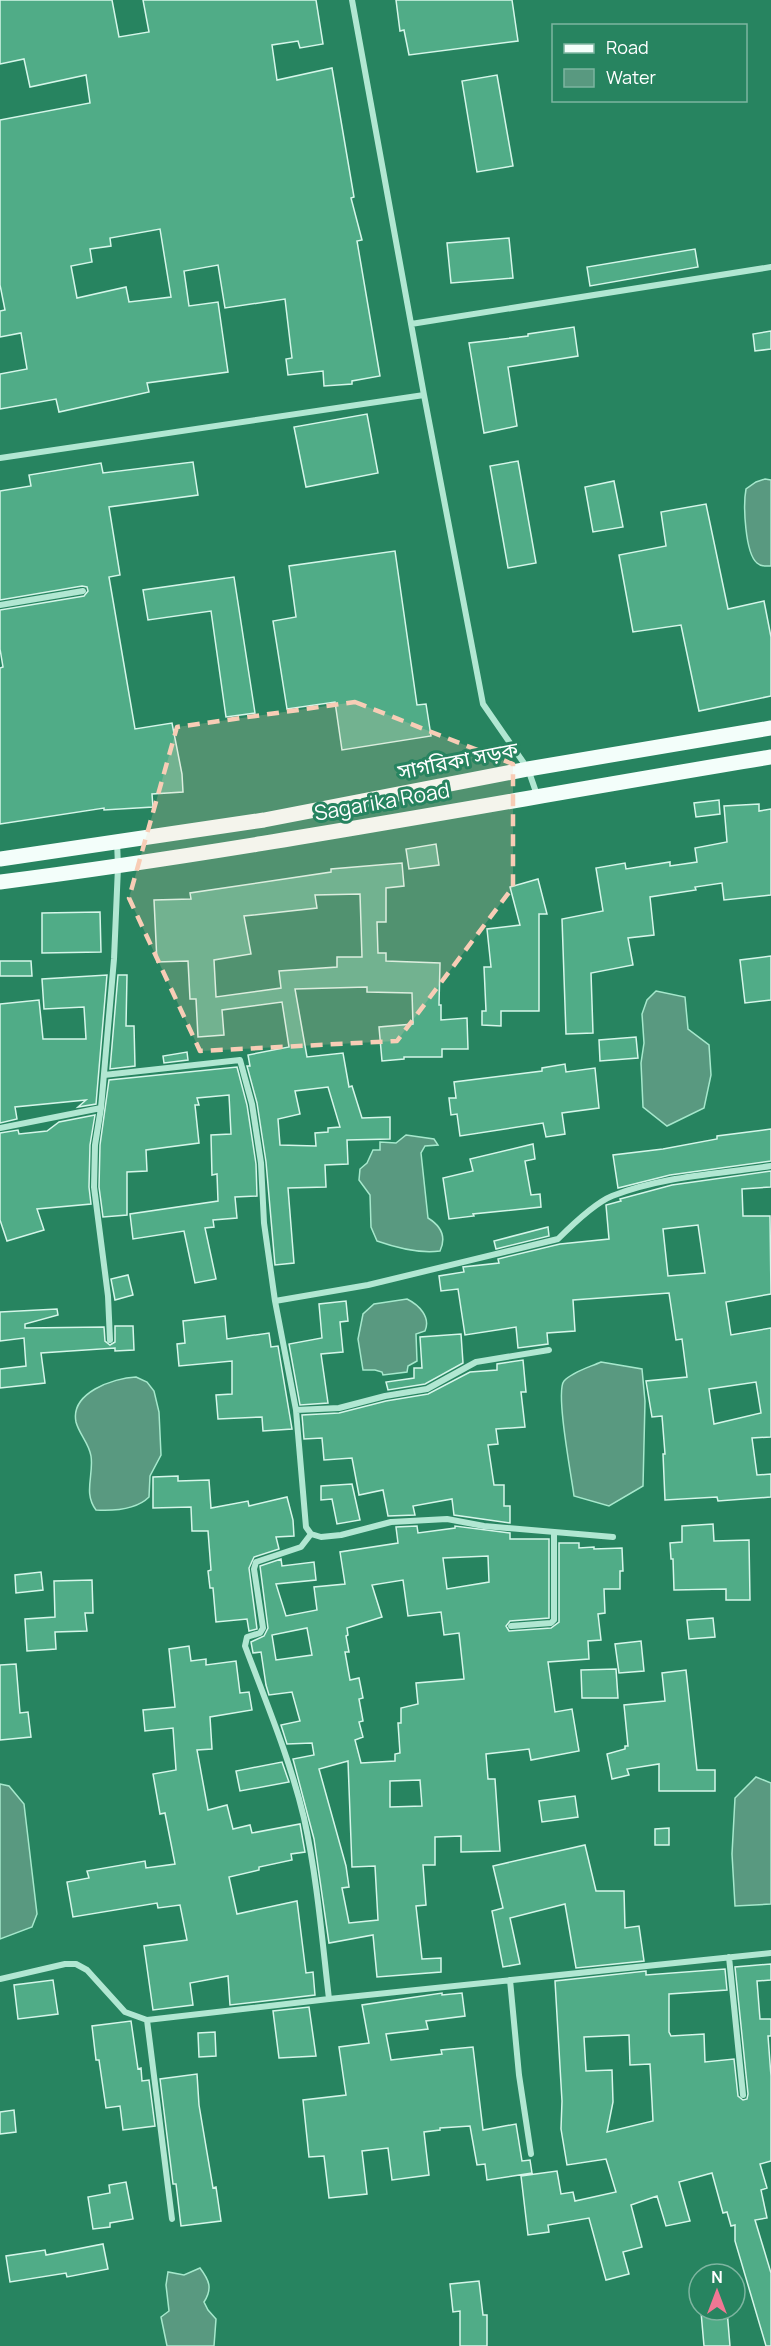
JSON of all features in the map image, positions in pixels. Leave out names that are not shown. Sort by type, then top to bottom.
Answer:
[{"type":"main road","name":"সাগরিকা সড়ক","points":[[117,841],[264,819],[528,769],[771,728]]},
{"type":"main road","name":"Sagarika Road","points":[[0,882],[118,867],[307,837],[771,757]]},
{"type":"main road","points":[[0,859],[117,841]]},
{"type":"street","points":[[352,0],[483,704],[528,769],[537,796]]},
{"type":"street","points":[[411,324],[771,267]]},
{"type":"street","points":[[0,458],[424,395]]},
{"type":"street","points":[[0,605],[82,591]]},
{"type":"street","points":[[110,1340],[108,1296],[94,1187],[95,1145],[101,1108],[114,959],[117,841]]},
{"type":"street","points":[[104,1075],[240,1060],[252,1104],[261,1163],[264,1223],[275,1301],[296,1410],[306,1527],[311,1534],[321,1537],[341,1535],[391,1522],[447,1519],[484,1526],[613,1537]]},
{"type":"street","points":[[0,1128],[101,1108]]},
{"type":"street","points":[[275,1301],[368,1285],[558,1239],[610,1196],[664,1181],[771,1166]]},
{"type":"street","points":[[296,1410],[339,1408],[385,1396],[428,1389],[476,1362],[549,1350]]},
{"type":"street","points":[[512,1626],[551,1623],[556,1616],[554,1533]]},
{"type":"street","points":[[311,1534],[301,1547],[256,1562],[254,1569],[263,1628],[260,1633],[247,1637],[245,1646],[289,1764],[304,1819],[315,1884],[329,1999]]},
{"type":"street","points":[[0,1979],[65,1964],[76,1964],[87,1970],[125,2012],[147,2020],[771,1953]]},
{"type":"street","points":[[729,1957],[743,2095]]},
{"type":"street","points":[[510,1980],[519,2075],[531,2154]]},
{"type":"street","points":[[147,2020],[172,2219]]},
{"type":"highlighted area","points":[[355,702],[513,764],[513,887],[397,1041],[200,1051],[129,898],[177,727]]},
{"type":"water","points":[[765,479],[771,480],[771,566],[760,565],[753,558],[747,539],[745,517],[746,489]]},
{"type":"water","points":[[656,991],[685,997],[688,1029],[709,1045],[711,1075],[704,1108],[667,1126],[643,1107],[642,1014],[647,1000]]},
{"type":"water","points":[[406,1135],[434,1139],[438,1145],[425,1146],[421,1153],[428,1218],[436,1224],[443,1236],[440,1251],[408,1250],[377,1241],[371,1227],[370,1195],[359,1180],[360,1169],[367,1163],[373,1150],[380,1150],[380,1142],[396,1143]]},
{"type":"water","points":[[407,1299],[420,1308],[426,1321],[425,1331],[416,1334],[417,1361],[408,1366],[407,1372],[383,1375],[382,1372],[375,1370],[363,1370],[358,1339],[363,1314],[374,1304]]},
{"type":"water","points":[[601,1362],[642,1369],[645,1401],[643,1486],[609,1506],[574,1496],[561,1401],[562,1388],[567,1378]]},
{"type":"water","points":[[136,1377],[147,1382],[154,1391],[159,1412],[161,1455],[150,1476],[149,1497],[131,1507],[96,1510],[89,1490],[91,1456],[77,1426],[76,1412],[86,1395],[95,1389],[116,1380]]},
{"type":"water","points":[[756,1777],[771,1783],[771,1904],[735,1906],[732,1854],[735,1798]]},
{"type":"water","points":[[0,1784],[9,1786],[24,1804],[37,1914],[32,1927],[0,1939]]},
{"type":"water","points":[[200,2268],[209,2284],[204,2302],[216,2319],[214,2346],[167,2346],[161,2317],[169,2311],[166,2285],[168,2272],[184,2275]]},
{"type":"building","points":[[0,0],[112,0],[119,37],[149,32],[143,0],[316,0],[323,44],[300,48],[298,41],[272,45],[277,80],[332,68],[354,197],[351,198],[362,240],[357,241],[380,376],[352,381],[352,384],[324,386],[323,371],[288,375],[286,359],[292,358],[285,299],[225,308],[218,265],[184,271],[189,306],[218,302],[228,372],[147,383],[149,392],[59,412],[56,399],[0,409],[0,374],[27,369],[21,333],[0,337],[0,311],[5,310],[0,285],[0,120],[90,103],[86,75],[30,87],[24,59],[0,64]],"holes":[[[160,229],[171,297],[129,302],[126,287],[77,298],[71,266],[92,262],[90,249],[111,246],[110,238]]]},
{"type":"building","points":[[396,0],[512,0],[518,41],[409,55],[404,30],[400,31]]},
{"type":"building","points":[[497,75],[513,166],[477,172],[462,81]]},
{"type":"building","points":[[509,238],[513,278],[451,283],[447,243]]},
{"type":"building","points":[[695,249],[698,267],[590,286],[587,267]]},
{"type":"building","points":[[574,327],[578,356],[508,367],[517,426],[484,433],[469,343],[528,336],[528,334]]},
{"type":"building","points":[[771,331],[771,349],[755,351],[753,334]]},
{"type":"building","points":[[367,414],[378,473],[306,487],[294,427]]},
{"type":"building","points":[[518,461],[536,563],[508,568],[490,466]]},
{"type":"building","points":[[193,462],[198,495],[109,507],[120,575],[109,577],[135,729],[172,723],[182,774],[183,792],[152,794],[153,807],[104,810],[104,808],[0,824],[0,668],[3,667],[0,649],[0,610],[84,596],[88,591],[87,587],[82,586],[0,600],[0,491],[31,486],[29,475],[101,463],[103,473]]},
{"type":"building","points":[[614,481],[623,527],[593,532],[585,487]]},
{"type":"building","points":[[706,504],[728,609],[764,601],[771,637],[771,696],[699,711],[681,625],[633,632],[619,555],[666,546],[661,512]]},
{"type":"building","points":[[395,551],[417,705],[426,704],[431,736],[342,750],[335,702],[287,709],[273,621],[296,617],[289,566]]},
{"type":"building","points":[[234,577],[255,713],[226,717],[211,611],[148,620],[143,590]]},
{"type":"building","points":[[719,800],[720,814],[696,817],[694,803]]},
{"type":"building","points":[[759,804],[759,811],[771,809],[771,895],[724,900],[722,883],[695,887],[696,890],[650,897],[654,935],[628,938],[633,965],[591,973],[593,1033],[566,1034],[562,919],[603,911],[596,868],[625,863],[626,869],[670,862],[670,866],[697,862],[695,848],[727,842],[724,806]]},
{"type":"building","points":[[436,844],[439,865],[409,869],[406,849]]},
{"type":"building","points":[[402,863],[404,886],[386,888],[386,922],[377,922],[378,953],[386,953],[386,961],[440,963],[441,1020],[467,1018],[468,1049],[442,1049],[442,1057],[404,1057],[404,1059],[382,1061],[379,1027],[413,1024],[412,993],[367,992],[367,987],[295,989],[307,1057],[343,1053],[349,1087],[352,1086],[362,1118],[390,1117],[390,1139],[347,1140],[348,1164],[325,1165],[326,1187],[288,1188],[294,1263],[275,1265],[266,1162],[257,1103],[247,1066],[250,1066],[248,1055],[289,1047],[282,1002],[222,1010],[224,1035],[198,1037],[196,999],[190,999],[188,961],[157,962],[154,900],[191,899],[190,893],[331,872],[331,869]],"holes":[[[360,894],[362,957],[337,957],[337,967],[279,971],[281,988],[216,997],[214,960],[251,954],[244,916],[317,908],[315,895]],[[328,1087],[340,1127],[328,1128],[328,1132],[315,1133],[316,1146],[280,1145],[278,1119],[300,1114],[295,1091]]]},
{"type":"building","points":[[538,879],[547,914],[539,914],[539,1011],[501,1011],[501,1026],[482,1025],[482,1011],[486,1011],[484,967],[491,967],[487,929],[520,925],[510,887]]},
{"type":"building","points":[[100,912],[101,952],[42,953],[42,913]]},
{"type":"building","points":[[771,956],[771,1000],[745,1003],[740,960]]},
{"type":"building","points":[[0,961],[31,961],[32,976],[0,976]]},
{"type":"building","points":[[107,975],[96,1104],[78,1107],[86,1100],[15,1107],[17,1119],[0,1123],[0,1004],[39,1000],[43,1039],[86,1039],[84,1007],[44,1009],[42,979]]},
{"type":"building","points":[[118,975],[127,975],[126,1026],[134,1026],[135,1066],[110,1069]]},
{"type":"building","points":[[636,1037],[638,1058],[600,1061],[599,1040]]},
{"type":"building","points":[[187,1052],[188,1060],[164,1063],[163,1056]]},
{"type":"building","points":[[565,1064],[566,1072],[595,1068],[599,1108],[562,1113],[565,1134],[546,1137],[543,1123],[460,1136],[457,1114],[451,1115],[449,1098],[456,1098],[454,1082],[542,1071],[542,1068]]},
{"type":"building","points":[[237,1067],[247,1105],[256,1164],[257,1196],[235,1197],[237,1218],[213,1220],[214,1227],[205,1228],[216,1279],[195,1283],[184,1231],[133,1239],[130,1214],[218,1201],[217,1174],[212,1175],[211,1135],[231,1134],[229,1095],[197,1098],[199,1105],[195,1105],[199,1143],[146,1150],[147,1171],[127,1172],[127,1215],[103,1217],[99,1187],[100,1145],[109,1080]]},
{"type":"building","points":[[95,1115],[90,1145],[91,1204],[37,1209],[44,1230],[7,1241],[0,1220],[0,1133],[18,1130],[19,1134],[47,1131],[59,1122]]},
{"type":"building","points":[[771,1129],[771,1161],[670,1175],[618,1188],[613,1155],[663,1149],[717,1139],[717,1136]]},
{"type":"building","points":[[533,1144],[535,1159],[525,1161],[531,1195],[540,1194],[541,1207],[473,1214],[474,1216],[449,1219],[443,1178],[473,1171],[470,1159]]},
{"type":"building","points":[[771,1171],[771,1187],[742,1189],[743,1216],[770,1216],[771,1294],[726,1302],[731,1335],[771,1328],[771,1437],[752,1438],[757,1475],[771,1474],[771,1497],[718,1501],[717,1497],[665,1500],[662,1416],[652,1417],[646,1381],[687,1377],[682,1339],[676,1340],[669,1293],[573,1300],[575,1331],[547,1333],[548,1344],[518,1348],[516,1327],[465,1335],[458,1289],[441,1291],[439,1276],[464,1272],[463,1267],[499,1263],[498,1259],[560,1244],[609,1239],[606,1205],[672,1185]],"holes":[[[698,1225],[705,1273],[668,1276],[663,1229]],[[756,1382],[761,1413],[714,1424],[709,1389]]]},
{"type":"building","points":[[548,1227],[549,1236],[496,1249],[494,1241]]},
{"type":"building","points":[[128,1275],[133,1295],[115,1300],[111,1279]]},
{"type":"building","points":[[346,1301],[348,1321],[340,1322],[343,1352],[321,1354],[328,1403],[300,1405],[289,1344],[322,1338],[319,1304]]},
{"type":"building","points":[[57,1309],[58,1315],[25,1324],[25,1328],[104,1327],[105,1341],[110,1345],[115,1342],[115,1326],[133,1326],[134,1350],[115,1351],[115,1348],[41,1353],[45,1383],[0,1388],[0,1369],[26,1366],[24,1338],[0,1341],[0,1312]]},
{"type":"building","points":[[225,1316],[227,1339],[269,1333],[271,1347],[278,1346],[292,1429],[263,1431],[262,1417],[218,1419],[216,1395],[232,1394],[232,1361],[179,1366],[177,1344],[185,1343],[183,1321]]},
{"type":"building","points":[[461,1334],[463,1363],[425,1384],[388,1390],[386,1382],[414,1378],[414,1368],[422,1368],[420,1337]]},
{"type":"building","points":[[523,1360],[526,1392],[521,1392],[525,1427],[496,1429],[498,1444],[488,1445],[494,1485],[504,1485],[504,1506],[510,1506],[510,1523],[454,1515],[452,1499],[413,1506],[415,1515],[388,1516],[383,1490],[359,1495],[352,1458],[324,1460],[322,1438],[304,1439],[302,1415],[339,1413],[386,1401],[428,1394],[470,1372],[497,1370],[497,1364]]},
{"type":"building","points":[[178,1476],[178,1481],[209,1480],[211,1508],[248,1501],[249,1506],[287,1497],[293,1520],[294,1536],[276,1537],[279,1549],[254,1557],[249,1568],[257,1629],[249,1631],[247,1619],[216,1622],[213,1588],[210,1588],[208,1571],[211,1570],[208,1531],[192,1531],[191,1507],[153,1508],[153,1477]]},
{"type":"building","points":[[352,1484],[360,1520],[337,1524],[332,1499],[321,1500],[321,1486]]},
{"type":"building","points":[[713,1524],[714,1541],[749,1540],[750,1600],[726,1600],[726,1589],[674,1590],[670,1543],[682,1542],[682,1526]]},
{"type":"building","points":[[417,1526],[418,1533],[455,1528],[455,1526],[510,1533],[510,1539],[549,1539],[549,1618],[510,1621],[506,1626],[509,1631],[551,1628],[559,1622],[559,1543],[579,1543],[579,1548],[622,1548],[623,1571],[620,1571],[620,1589],[604,1589],[605,1613],[598,1614],[601,1640],[588,1641],[589,1659],[548,1662],[555,1712],[572,1709],[579,1751],[531,1760],[529,1749],[486,1754],[488,1779],[495,1779],[500,1851],[461,1852],[461,1836],[435,1837],[435,1865],[423,1865],[426,1905],[416,1906],[422,1959],[441,1958],[441,1972],[377,1977],[373,1935],[329,1943],[314,1839],[293,1759],[314,1755],[312,1743],[287,1744],[281,1725],[300,1721],[292,1692],[269,1695],[261,1652],[253,1653],[251,1642],[264,1636],[268,1628],[260,1566],[281,1559],[282,1566],[314,1562],[316,1580],[276,1584],[286,1616],[317,1610],[314,1587],[345,1584],[340,1552],[398,1543],[396,1527]],"holes":[[[488,1556],[489,1582],[447,1589],[443,1558]],[[403,1580],[408,1616],[441,1612],[444,1635],[459,1633],[464,1679],[416,1683],[418,1704],[401,1708],[401,1723],[398,1723],[400,1753],[395,1754],[395,1761],[361,1763],[355,1740],[363,1737],[359,1722],[363,1721],[359,1699],[363,1698],[359,1678],[350,1680],[345,1652],[349,1652],[347,1628],[382,1617],[372,1585]],[[307,1628],[312,1655],[276,1660],[272,1635]],[[348,1761],[352,1867],[375,1866],[378,1920],[349,1923],[342,1888],[349,1887],[346,1866],[319,1769]],[[420,1780],[422,1806],[390,1807],[390,1781]]]},
{"type":"building","points":[[41,1572],[43,1590],[16,1593],[15,1575]]},
{"type":"building","points":[[92,1580],[93,1613],[85,1613],[87,1631],[55,1632],[56,1649],[27,1651],[25,1619],[55,1617],[54,1581]]},
{"type":"building","points":[[713,1618],[715,1637],[689,1639],[687,1620]]},
{"type":"building","points":[[641,1641],[644,1671],[619,1673],[615,1644]]},
{"type":"building","points":[[189,1646],[191,1661],[206,1659],[206,1665],[236,1661],[240,1693],[249,1692],[252,1710],[210,1717],[212,1749],[197,1750],[208,1810],[227,1805],[233,1829],[250,1825],[252,1833],[300,1824],[305,1852],[291,1854],[292,1860],[259,1867],[259,1870],[229,1877],[237,1914],[297,1901],[306,1973],[313,1972],[315,1995],[230,2005],[228,1976],[190,1983],[193,2005],[153,2010],[144,1946],[187,1940],[180,1905],[158,1908],[157,1903],[73,1917],[67,1882],[89,1878],[87,1871],[145,1861],[146,1868],[175,1864],[165,1813],[160,1814],[153,1774],[176,1770],[173,1728],[145,1731],[143,1710],[175,1707],[169,1649]]},
{"type":"building","points":[[16,1664],[20,1713],[28,1712],[31,1737],[0,1740],[0,1665]]},
{"type":"building","points":[[616,1669],[618,1698],[582,1698],[581,1670]]},
{"type":"building","points":[[686,1670],[697,1770],[715,1770],[715,1791],[659,1791],[659,1764],[627,1769],[629,1775],[612,1779],[607,1754],[628,1746],[624,1705],[665,1701],[662,1673]]},
{"type":"building","points":[[282,1762],[289,1782],[240,1791],[236,1771]]},
{"type":"building","points":[[575,1796],[578,1817],[542,1822],[539,1801]]},
{"type":"building","points":[[669,1828],[669,1845],[655,1845],[655,1829]]},
{"type":"building","points":[[585,1845],[596,1891],[624,1891],[625,1928],[639,1926],[644,1961],[576,1968],[565,1904],[510,1918],[520,1964],[503,1967],[492,1911],[503,1908],[493,1866]]},
{"type":"building","points":[[771,1964],[771,1980],[757,1981],[760,2019],[771,2019],[771,2036],[768,2036],[771,2076],[771,2161],[760,2164],[767,2188],[761,2190],[767,2218],[755,2220],[771,2273],[771,2346],[766,2346],[747,2282],[747,2262],[741,2262],[735,2241],[735,2225],[731,2226],[727,2212],[723,2213],[712,2173],[679,2182],[690,2221],[666,2226],[657,2196],[631,2205],[642,2247],[623,2252],[629,2274],[606,2280],[589,2218],[548,2225],[549,2232],[528,2235],[521,2176],[557,2171],[561,2194],[573,2192],[575,2201],[616,2192],[606,2159],[567,2165],[561,2129],[562,2101],[555,1981],[646,1971],[646,1975],[725,1969],[727,1990],[669,1994],[669,2032],[671,2036],[704,2034],[705,2062],[734,2059],[738,2096],[743,2100],[747,2099],[735,1967]],"holes":[[[629,2035],[630,2065],[650,2064],[653,2121],[607,2132],[613,2102],[612,2070],[586,2071],[584,2037]]]},
{"type":"building","points":[[53,1980],[58,2014],[18,2019],[14,1985]]},
{"type":"building","points":[[442,1993],[442,1995],[462,1993],[465,2016],[426,2021],[428,2029],[386,2034],[391,2060],[442,2054],[441,2050],[473,2047],[483,2130],[516,2124],[522,2161],[530,2160],[532,2173],[487,2180],[485,2164],[477,2165],[470,2126],[440,2128],[440,2130],[424,2132],[429,2175],[392,2180],[388,2148],[362,2151],[367,2194],[329,2198],[324,2156],[309,2157],[303,2100],[346,2095],[339,2047],[369,2043],[362,2005]]},
{"type":"building","points":[[309,2007],[316,2056],[279,2058],[273,2011]]},
{"type":"building","points":[[131,2021],[138,2069],[141,2068],[142,2081],[149,2080],[155,2126],[123,2130],[120,2106],[106,2108],[92,2026]]},
{"type":"building","points":[[215,2032],[216,2056],[199,2057],[198,2033]]},
{"type":"building","points":[[197,2074],[199,2105],[221,2221],[181,2226],[176,2184],[173,2184],[160,2079]]},
{"type":"building","points":[[14,2110],[16,2132],[0,2134],[0,2112]]},
{"type":"building","points":[[126,2182],[133,2219],[110,2223],[110,2227],[93,2229],[88,2197],[110,2193],[109,2185]]},
{"type":"building","points":[[103,2244],[108,2269],[67,2277],[66,2273],[10,2282],[6,2256],[45,2250],[46,2255]]},
{"type":"building","points":[[479,2281],[483,2315],[487,2315],[487,2346],[460,2346],[460,2311],[453,2312],[450,2284]]},
{"type":"building","points":[[702,2322],[728,2322],[730,2346],[704,2346]]}]
